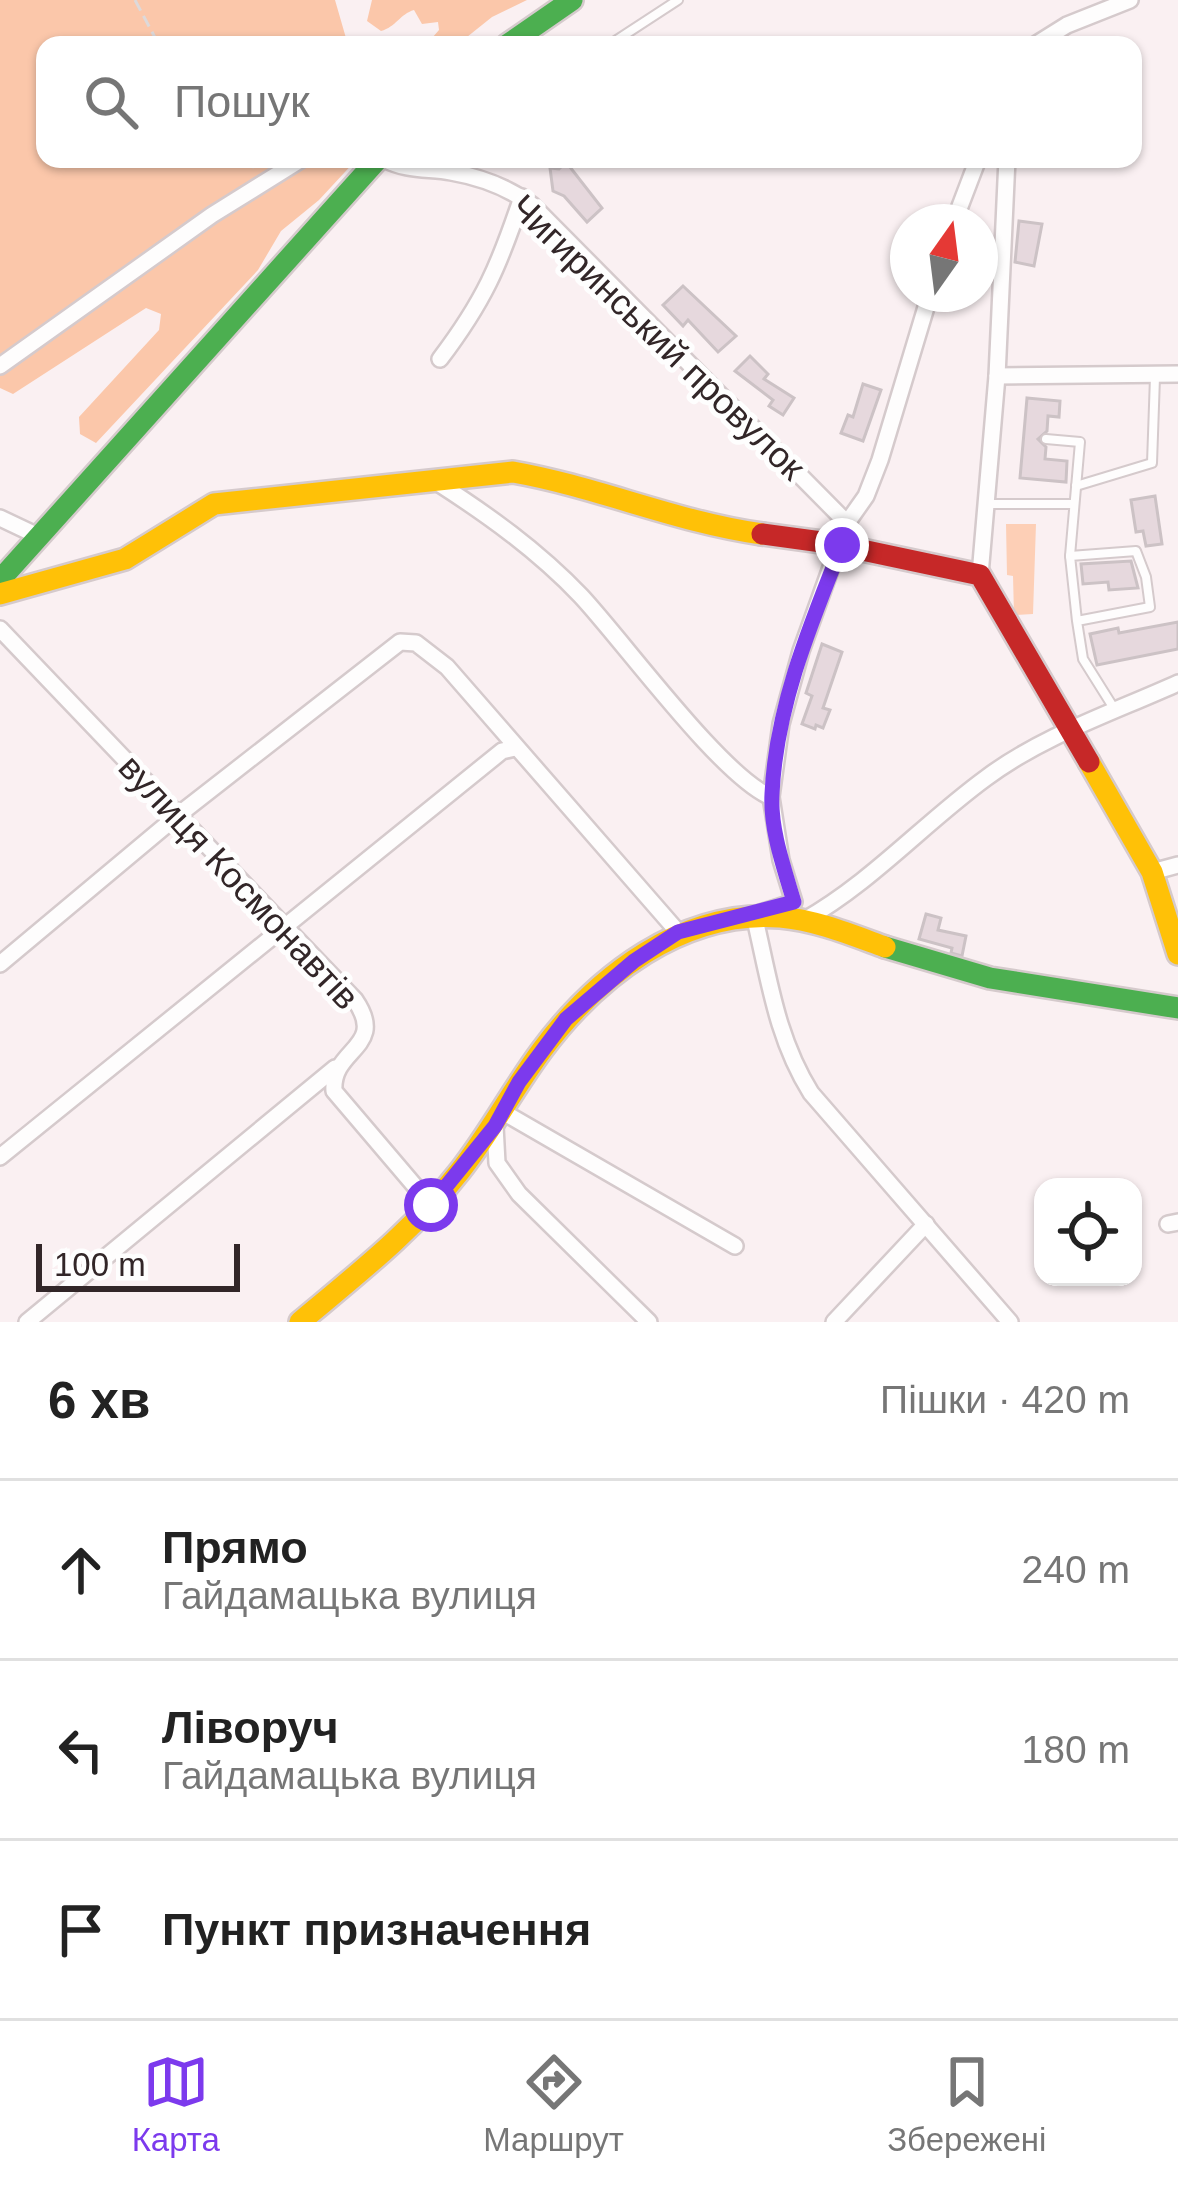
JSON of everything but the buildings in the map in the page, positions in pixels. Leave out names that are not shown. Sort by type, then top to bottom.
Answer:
[{"type":"main road","points":[[520,36],[565,4]]},
{"type":"main road","points":[[0,580],[373,168]]},
{"type":"main road","points":[[0,594],[125,559],[214,504],[513,472],[710,526],[845,534],[943,570],[980,575],[1152,872],[1178,954]]},
{"type":"main road","points":[[300,1322],[431,1205],[499,1119],[519,1082],[566,1019],[634,961],[678,932],[754,915],[799,911],[963,972],[1178,1008]]},
{"type":"street","points":[[1049,36],[1130,0]]},
{"type":"street","points":[[502,36],[565,4]]},
{"type":"street","points":[[0,366],[212,215],[288,168]]},
{"type":"street","name":"Чигиринський провулок","points":[[435,168],[522,197],[642,313],[725,404],[788,460],[845,534]]},
{"type":"street","points":[[961,204],[975,168]]},
{"type":"street","points":[[980,575],[997,376],[1007,168]]},
{"type":"street","points":[[440,359],[500,266],[522,197]]},
{"type":"street","points":[[925,312],[880,460],[845,534],[801,651],[782,724],[771,797],[781,860],[799,911],[870,876],[988,776],[1072,730],[1178,683]]},
{"type":"street","points":[[997,376],[1178,374]]},
{"type":"street","points":[[434,481],[535,550],[711,745],[758,792],[771,797]]},
{"type":"street","points":[[0,518],[38,536]]},
{"type":"street","name":"вулиця Космонавтів","points":[[0,629],[362,1011],[365,1034],[340,1064],[333,1082],[341,1103],[431,1205]]},
{"type":"street","points":[[0,964],[177,816],[400,642],[431,651],[678,932]]},
{"type":"street","points":[[0,1157],[281,926],[502,752],[515,748]]},
{"type":"street","points":[[1152,872],[1178,865]]},
{"type":"street","points":[[754,915],[771,1005],[791,1061],[811,1093],[1010,1322]]},
{"type":"street","points":[[27,1322],[340,1064]]},
{"type":"street","points":[[649,1322],[519,1194],[497,1163],[499,1119],[735,1246]]},
{"type":"street","points":[[834,1322],[926,1224]]},
{"type":"lane","points":[[623,36],[678,0]]},
{"type":"lane","points":[[1076,486],[1152,463],[1155,373]]},
{"type":"lane","points":[[1046,439],[1080,442],[1070,556],[1077,622],[1083,659],[1115,711]]},
{"type":"lane","points":[[988,504],[1075,504]]},
{"type":"lane","points":[[1070,556],[1136,551],[1150,607],[1077,622]]},
{"type":"path","points":[[135,0],[154,36]]},
{"type":"shaded area","points":[[0,0],[335,0],[345,36],[36,36],[36,168],[349,168],[281,231],[258,270],[96,443],[80,434],[79,417],[159,330],[161,314],[146,308],[13,394],[0,388]]},
{"type":"shaded area","points":[[372,0],[527,0],[492,17],[468,36],[434,36],[438,22],[422,24],[414,10],[381,31],[367,21]]},
{"type":"shaded area","points":[[1006,524],[1036,524],[1033,614],[1014,615]]},
{"type":"traffic: fast","points":[[520,36],[572,0]]},
{"type":"traffic: fast","points":[[0,580],[370,168]]},
{"type":"traffic: fast","points":[[885,947],[990,978],[1178,1008]]},
{"type":"traffic: slow","points":[[0,594],[125,559],[214,504],[513,472],[762,534]]},
{"type":"traffic: slow","points":[[1089,762],[1152,872],[1178,954]]},
{"type":"traffic: slow","points":[[300,1322],[423,1213],[471,1156],[564,1023],[645,953],[709,924],[780,917],[885,947]]},
{"type":"traffic: jam","points":[[762,534],[980,575],[1089,762]]},
{"type":"route","points":[[431,1205],[495,1126],[519,1082],[566,1019],[634,961],[678,932],[794,902],[781,860],[771,797],[782,724],[801,651],[842,545]]}]
